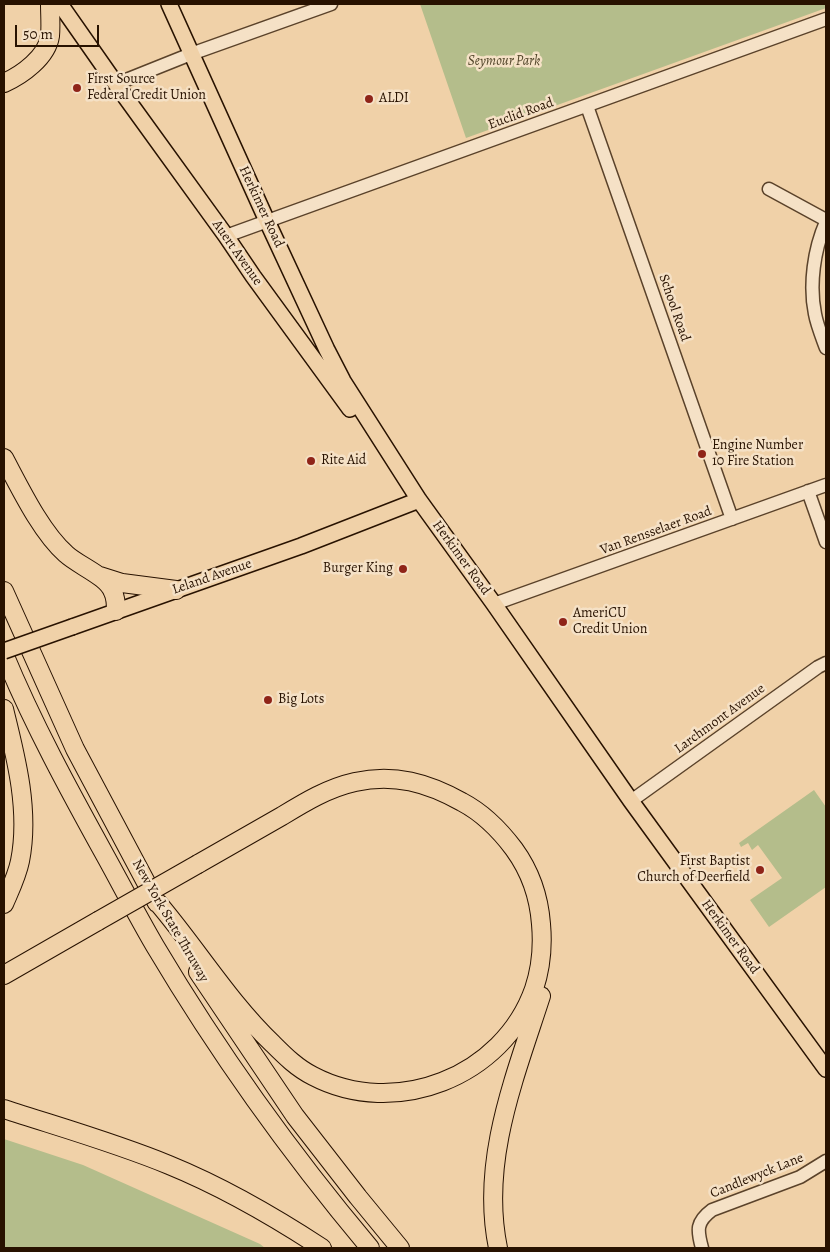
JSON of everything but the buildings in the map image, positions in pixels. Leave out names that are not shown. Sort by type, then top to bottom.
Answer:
[{"type":"highway","points":[[4,83],[35,62],[46,48],[50,37],[50,4]]},
{"type":"highway","points":[[4,458],[52,539],[73,560],[98,575],[109,585],[113,592],[116,611]]},
{"type":"highway","points":[[98,575],[122,583],[176,590]]},
{"type":"highway","name":"New York State Thruway","points":[[4,591],[76,749],[179,942],[295,1116],[400,1248]]},
{"type":"highway","name":"New York State Thruway","points":[[4,652],[23,700],[60,774],[155,946],[223,1053],[267,1115],[342,1215],[370,1248]]},
{"type":"highway","points":[[4,709],[14,748],[22,804],[23,838],[20,862],[14,882],[4,904]]},
{"type":"highway","points":[[4,967],[97,917],[196,860],[318,786],[344,776],[379,771],[431,778],[479,802],[503,821],[522,842],[541,881],[549,912],[551,938],[546,979],[503,1116],[494,1162],[493,1209],[498,1248]]},
{"type":"highway","points":[[158,903],[183,932],[253,1025],[294,1064],[313,1076],[338,1086],[372,1093],[402,1093],[428,1088],[457,1076],[486,1057],[502,1041],[521,1016],[534,990],[540,966],[542,939],[540,911],[533,886],[522,861],[493,824],[472,807],[437,788],[416,782],[384,779],[355,782],[323,792],[196,860]]},
{"type":"highway","points":[[4,975],[97,917]]},
{"type":"highway","points":[[4,1109],[168,1165],[221,1188],[275,1217],[322,1248]]},
{"type":"main road","name":"Auert Avenue","points":[[60,4],[253,276],[419,500]]},
{"type":"main road","name":"Herkimer Road","points":[[169,4],[267,221],[343,381],[419,500],[632,801],[826,1069]]},
{"type":"main road","name":"Leland Avenue","points":[[4,652],[301,546],[419,500]]},
{"type":"street","points":[[116,84],[191,54],[331,4]]},
{"type":"street","name":"Euclid Road","points":[[226,236],[826,19]]},
{"type":"street","name":"School Road","points":[[587,106],[732,519]]},
{"type":"street","points":[[769,189],[826,221],[815,259],[812,290],[815,315],[826,348]]},
{"type":"street","name":"Van Rensselaer Road","points":[[494,604],[826,485]]},
{"type":"street","points":[[808,491],[826,542]]},
{"type":"street","name":"Larchmont Avenue","points":[[632,801],[826,663]]},
{"type":"street","name":"Candlewyck Lane","points":[[702,1248],[697,1232],[698,1227],[712,1210],[800,1177],[826,1161]]},
{"type":"green space","name":"Seymour Park","points":[[420,4],[826,4],[826,8],[466,138]]},
{"type":"green space","points":[[814,790],[826,807],[826,887],[769,927],[750,900],[782,878],[758,845],[752,850],[748,843],[741,847],[739,843]]},
{"type":"green space","points":[[4,1139],[83,1165],[260,1244],[265,1248],[4,1248]]},
{"type":"place","name":"First Source Federal Credit Union","points":[[77,88]]},
{"type":"place","name":"ALDI","points":[[369,99]]},
{"type":"place","name":"Engine Number 10 Fire Station","points":[[702,454]]},
{"type":"place","name":"Rite Aid","points":[[311,461]]},
{"type":"place","name":"Burger King","points":[[403,569]]},
{"type":"place","name":"AmeriCU Credit Union","points":[[563,622]]},
{"type":"place","name":"Big Lots","points":[[268,700]]},
{"type":"place","name":"First Baptist Church of Deerfield","points":[[760,870]]}]
